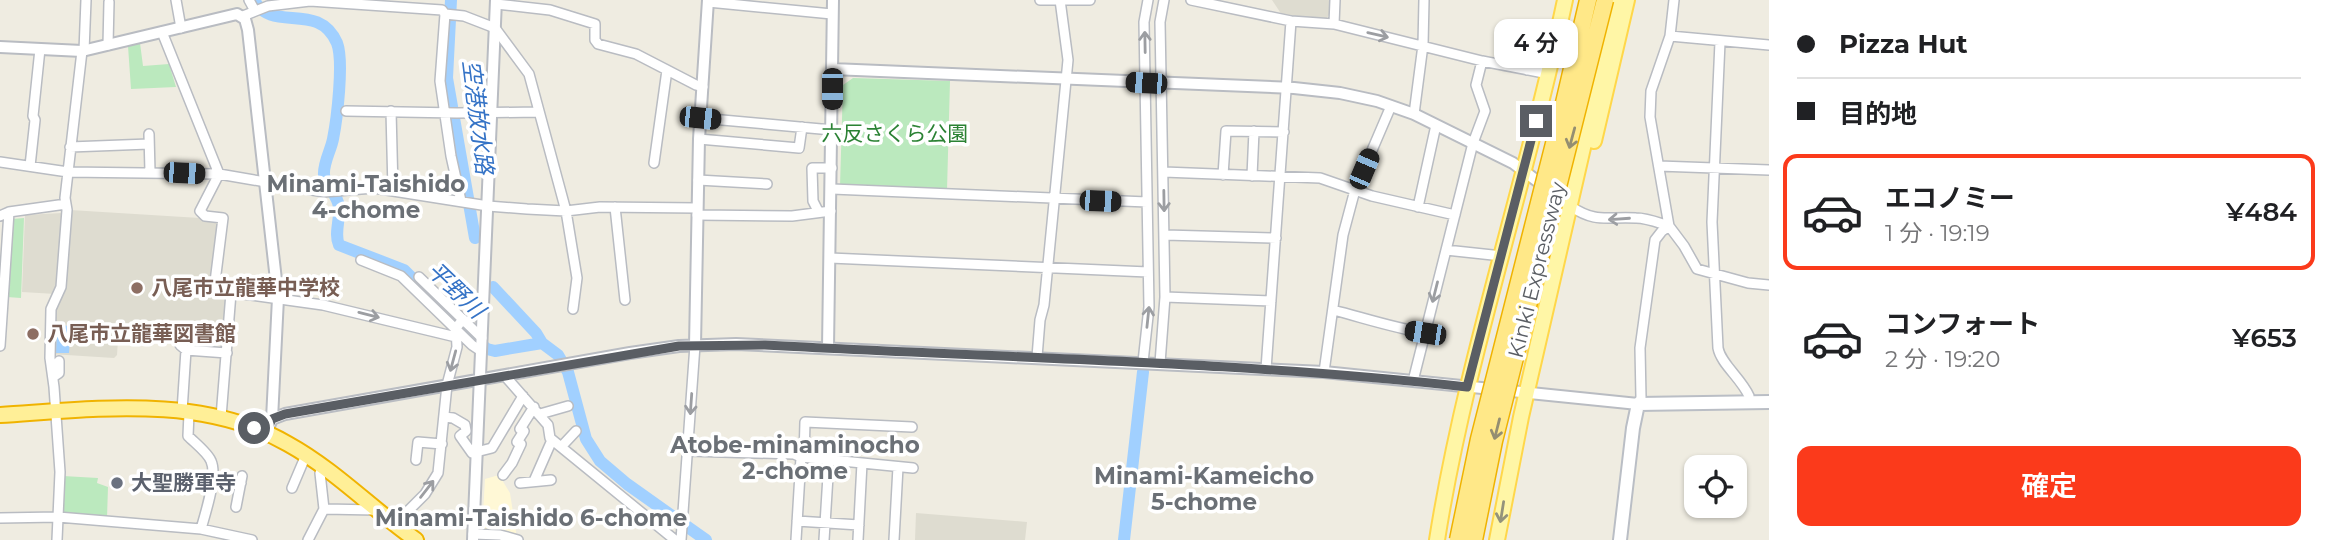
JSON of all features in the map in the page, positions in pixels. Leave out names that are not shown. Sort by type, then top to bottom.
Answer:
[{"type":"highway","name":"Kinki Expressway","points":[[1458,540],[1488,402],[1588,0]]},
{"type":"highway","name":"Kinki Expressway","points":[[1474,540],[1494,441],[1605,0]]},
{"type":"highway","points":[[0,415],[112,409],[185,412],[221,417],[266,433],[306,455],[416,540]]},
{"type":"main road","points":[[1437,540],[1467,387],[1550,68],[1565,0]]},
{"type":"main road","points":[[1497,540],[1505,490],[1617,0]]},
{"type":"main road","points":[[1570,206],[1580,197],[1605,102],[1627,0]]},
{"type":"main road","points":[[1620,540],[1638,404],[1769,402]]},
{"type":"street","points":[[57,540],[60,472],[50,358],[51,309],[61,287],[70,147],[83,51],[86,0]]},
{"type":"street","points":[[176,0],[181,28]]},
{"type":"street","points":[[249,0],[255,11]]},
{"type":"street","points":[[828,348],[833,0]]},
{"type":"street","points":[[1040,0],[1090,0]]},
{"type":"street","points":[[1143,362],[1149,307],[1144,22],[1148,0]]},
{"type":"street","points":[[1160,363],[1165,297],[1160,22],[1164,0]]},
{"type":"street","points":[[1191,0],[1291,21],[1334,24],[1527,70],[1550,68]]},
{"type":"street","points":[[1334,24],[1335,0]]},
{"type":"street","points":[[1414,114],[1423,45],[1424,0]]},
{"type":"street","points":[[1674,0],[1670,36],[1651,91],[1650,117],[1669,226],[1685,246],[1694,266],[1716,276],[1769,285]]},
{"type":"street","points":[[0,47],[83,51],[237,14],[243,16],[255,11],[262,4],[310,1],[442,9],[445,14],[440,81],[461,201]]},
{"type":"street","points":[[681,540],[695,358],[699,139],[708,1],[772,4],[832,14]]},
{"type":"street","points":[[1037,357],[1068,60],[1060,1]]},
{"type":"street","points":[[108,45],[109,2]]},
{"type":"street","points":[[518,540],[500,536],[473,537],[496,2],[550,10],[595,23],[595,40],[598,44],[636,54],[703,87]]},
{"type":"street","points":[[445,14],[464,16],[495,28],[529,74],[566,211],[578,278],[573,309]]},
{"type":"street","points":[[243,16],[248,30],[278,298],[272,419],[266,433]]},
{"type":"street","points":[[1266,369],[1291,21]]},
{"type":"street","points":[[162,32],[219,174],[201,211],[205,216],[223,218],[214,290],[278,298],[456,333]]},
{"type":"street","points":[[1670,36],[1769,45]]},
{"type":"street","points":[[1536,60],[1540,42],[1555,45]]},
{"type":"street","points":[[1720,42],[1712,222],[1720,359],[1744,383],[1749,396]]},
{"type":"street","points":[[30,166],[40,49]]},
{"type":"street","points":[[1536,60],[1550,68]]},
{"type":"street","points":[[1527,70],[1528,64],[1536,60]]},
{"type":"street","points":[[1413,381],[1473,143],[1485,111],[1476,85],[1482,61]]},
{"type":"street","points":[[832,69],[1287,88],[1340,93],[1414,114],[1473,143],[1523,169],[1582,214],[1607,220],[1636,218],[1669,226]]},
{"type":"street","points":[[654,163],[667,70]]},
{"type":"street","points":[[1325,372],[1343,235],[1355,190],[1391,106]]},
{"type":"street","points":[[346,111],[539,112]]},
{"type":"street","points":[[391,111],[393,190]]},
{"type":"street","points":[[700,118],[832,130]]},
{"type":"street","points":[[1418,206],[1436,125]]},
{"type":"street","points":[[699,139],[799,148],[802,127]]},
{"type":"street","points":[[1223,175],[1226,131],[1284,132]]},
{"type":"street","points":[[1252,176],[1254,131]]},
{"type":"street","points":[[70,147],[149,139],[150,172]]},
{"type":"street","points":[[0,162],[68,172],[219,174],[331,191],[374,188],[488,206],[566,211],[615,207],[792,216],[831,211]]},
{"type":"street","points":[[1659,166],[1769,170]]},
{"type":"street","points":[[818,211],[813,201],[810,179],[812,168],[832,168]]},
{"type":"street","points":[[1164,172],[1320,178],[1372,196],[1455,215]]},
{"type":"street","points":[[698,180],[767,184]]},
{"type":"street","points":[[832,189],[1147,202]]},
{"type":"street","points":[[0,346],[4,214],[66,204]]},
{"type":"street","points":[[615,207],[625,300]]},
{"type":"street","points":[[272,419],[285,414],[447,385],[631,353],[695,345],[765,345],[1325,372],[1638,404],[1641,398],[1640,348],[1655,240],[1669,226]]},
{"type":"street","points":[[1165,235],[1276,238]]},
{"type":"street","points":[[1446,250],[1502,256]]},
{"type":"street","points":[[830,258],[1148,272]]},
{"type":"street","points":[[361,260],[401,276],[456,333],[481,351]]},
{"type":"street","points":[[419,277],[482,338]]},
{"type":"street","points":[[221,417],[231,293]]},
{"type":"street","points":[[1165,297],[1271,300]]},
{"type":"street","points":[[1333,310],[1376,321],[1394,329],[1425,333]]},
{"type":"street","points":[[394,525],[432,485],[438,473],[447,385],[457,347],[456,333],[463,319]]},
{"type":"street","points":[[181,333],[180,345],[186,350],[227,353]]},
{"type":"street","points":[[186,350],[185,412],[188,436],[211,459],[212,478],[201,529]]},
{"type":"street","points":[[53,377],[59,373],[59,361]]},
{"type":"street","points":[[505,376],[537,410],[548,425],[552,440],[675,540]]},
{"type":"street","points":[[444,417],[453,418],[465,425],[467,431],[460,436],[472,453],[477,453],[492,448],[523,396]]},
{"type":"street","points":[[503,475],[525,446],[517,442],[524,431],[520,429],[537,410],[568,406]]},
{"type":"street","points":[[796,540],[805,422],[912,427]]},
{"type":"street","points":[[561,447],[576,431]]},
{"type":"street","points":[[534,481],[552,440]]},
{"type":"street","points":[[416,460],[418,442],[442,444]]},
{"type":"street","points":[[688,451],[794,454],[913,468]]},
{"type":"street","points":[[292,488],[306,455]]},
{"type":"street","points":[[824,540],[829,460]]},
{"type":"street","points":[[858,540],[862,463]]},
{"type":"street","points":[[308,540],[324,509],[320,473],[323,466]]},
{"type":"street","points":[[894,540],[898,467]]},
{"type":"street","points":[[212,478],[241,480],[236,507]]},
{"type":"street","points":[[520,483],[551,480]]},
{"type":"street","points":[[324,509],[376,510]]},
{"type":"street","points":[[0,518],[58,517],[201,529],[252,540]]},
{"type":"street","points":[[797,521],[859,525]]},
{"type":"shaded area","points":[[1272,0],[1330,0],[1329,15],[1326,19],[1282,15]]},
{"type":"shaded area","name":"八尾市立龍華中学校","points":[[70,210],[216,219],[220,224],[209,293],[230,295],[227,332],[119,325],[117,355],[114,358],[51,354],[53,312]]},
{"type":"shaded area","points":[[62,213],[56,294],[22,292],[25,215]]},
{"type":"shaded area","points":[[499,475],[510,493],[517,538],[482,532],[485,479]]},
{"type":"shaded area","points":[[916,513],[1027,522],[1025,540],[915,540]]},
{"type":"green space","points":[[140,43],[143,66],[169,64],[176,87],[131,89],[128,46]]},
{"type":"green space","name":"六反さくら公園","points":[[853,78],[950,81],[947,190],[840,186],[843,85]]},
{"type":"green space","points":[[24,218],[21,298],[7,297],[12,219]]},
{"type":"green space","points":[[63,476],[98,478],[97,483],[108,487],[107,518],[64,515]]},
{"type":"water","points":[[57,325],[71,326],[69,353],[56,353]]},
{"type":"waterway","name":"平野川","points":[[254,0],[262,10],[272,15],[319,23],[329,30],[337,43],[340,63],[338,105],[324,175],[338,204],[339,245],[404,270],[487,349],[495,351],[542,343]]},
{"type":"waterway","name":"空港放水路","points":[[451,0],[447,78],[475,238]]},
{"type":"waterway","name":"平野川","points":[[493,287],[542,343],[558,355],[568,372],[586,439],[600,461],[627,484],[706,540]]},
{"type":"waterway","points":[[1124,540],[1143,372]]},
{"type":"place","name":"八尾市立龍華中学校","points":[[137,288]]},
{"type":"place","name":"八尾市立龍華図書館","points":[[33,334]]},
{"type":"place","name":"大聖勝軍寺","points":[[117,483]]},
{"type":"district","name":"Minami-Taishido 4-chome","points":[[366,197]]},
{"type":"district","name":"Atobe-minaminocho 2-chome","points":[[795,458]]},
{"type":"district","name":"Minami-Kameicho 5-chome","points":[[1204,489]]},
{"type":"district","name":"Minami-Taishido 6-chome","points":[[531,518]]},
{"type":"route","points":[[254,428],[266,433],[272,419],[285,414],[631,353],[695,345],[765,345],[1325,372],[1467,387],[1536,121]]}]
